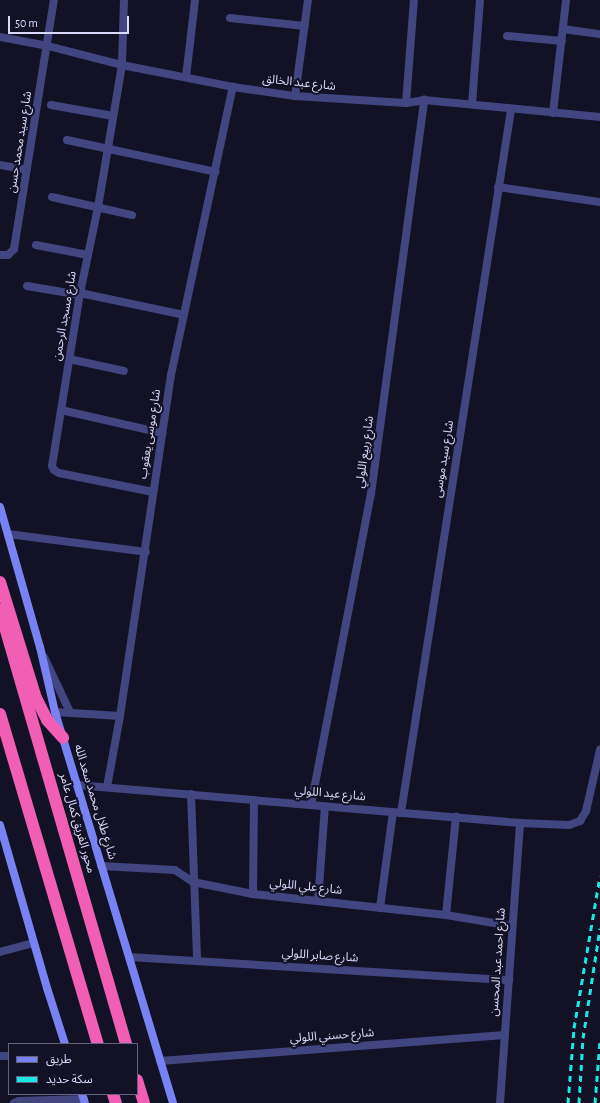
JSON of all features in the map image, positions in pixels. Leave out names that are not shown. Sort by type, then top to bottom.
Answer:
[{"type":"highway","points":[[0,582],[36,698],[47,720],[63,738]]},
{"type":"highway","name":"محور الفريق كمال عامر","points":[[0,610],[126,1043]]},
{"type":"highway","points":[[0,714],[98,1043]]},
{"type":"highway","points":[[138,1083],[144,1103]]},
{"type":"main road","name":"شارع طلال محمد سعد الله","points":[[0,507],[40,647],[55,712],[173,1103]]},
{"type":"main road","points":[[0,825],[65,1043]]},
{"type":"street","name":"شارع سيد محمد حسن","points":[[0,255],[8,255],[14,249],[48,46],[54,0]]},
{"type":"street","name":"شارع مسجد الرحمن","points":[[124,0],[122,65],[109,149],[80,294],[52,463],[54,470],[153,492]]},
{"type":"street","points":[[186,77],[195,0]]},
{"type":"street","points":[[295,96],[308,0]]},
{"type":"street","points":[[406,103],[414,0]]},
{"type":"street","points":[[472,104],[480,0]]},
{"type":"street","points":[[553,113],[566,0]]},
{"type":"street","points":[[230,18],[305,26]]},
{"type":"street","points":[[563,29],[600,34]]},
{"type":"street","points":[[507,36],[562,41]]},
{"type":"street","name":"شارع عبد الخالق","points":[[0,37],[48,46],[122,65],[233,87],[295,96],[406,103],[424,100],[472,104],[511,110],[600,117]]},
{"type":"street","name":"شارع موسى يعقوب","points":[[107,787],[120,716],[146,552],[153,492],[171,375],[216,172],[233,87]]},
{"type":"street","name":"شارع ربيع اللولي","points":[[311,805],[371,494],[424,100]]},
{"type":"street","points":[[52,104],[113,116]]},
{"type":"street","name":"شارع سيد موسى","points":[[380,908],[397,812],[511,110]]},
{"type":"street","points":[[67,140],[216,172]]},
{"type":"street","points":[[0,165],[27,170]]},
{"type":"street","points":[[498,187],[600,202]]},
{"type":"street","points":[[52,197],[132,215]]},
{"type":"street","points":[[36,245],[88,255]]},
{"type":"street","points":[[27,286],[80,294],[184,315]]},
{"type":"street","points":[[69,359],[124,371]]},
{"type":"street","points":[[61,410],[162,433]]},
{"type":"street","points":[[8,534],[146,552]]},
{"type":"street","points":[[40,647],[70,712]]},
{"type":"street","points":[[55,712],[120,716]]},
{"type":"street","name":"شارع عيد اللولي","points":[[77,785],[520,823],[569,825],[580,821],[586,811],[600,750]]},
{"type":"street","points":[[191,794],[197,960]]},
{"type":"street","points":[[253,894],[254,800]]},
{"type":"street","points":[[318,901],[325,806]]},
{"type":"street","points":[[446,915],[456,817]]},
{"type":"street","name":"شارع احمد عبد المحسن","points":[[500,1103],[520,823]]},
{"type":"street","name":"شارع علي اللولي","points":[[101,866],[176,870],[194,882],[253,894],[446,915],[512,926]]},
{"type":"street","points":[[0,952],[34,943]]},
{"type":"street","name":"شارع صابر اللولي","points":[[129,957],[509,980]]},
{"type":"street","name":"شارع حسني اللولي","points":[[160,1061],[505,1035]]},
{"type":"street","points":[[14,1103],[19,1101],[84,1099]]},
{"type":"railway","points":[[568,1103],[574,1028],[600,876]]},
{"type":"railway","points":[[579,1103],[583,1038],[600,928]]},
{"type":"railway","points":[[595,1103],[600,1041]]}]
